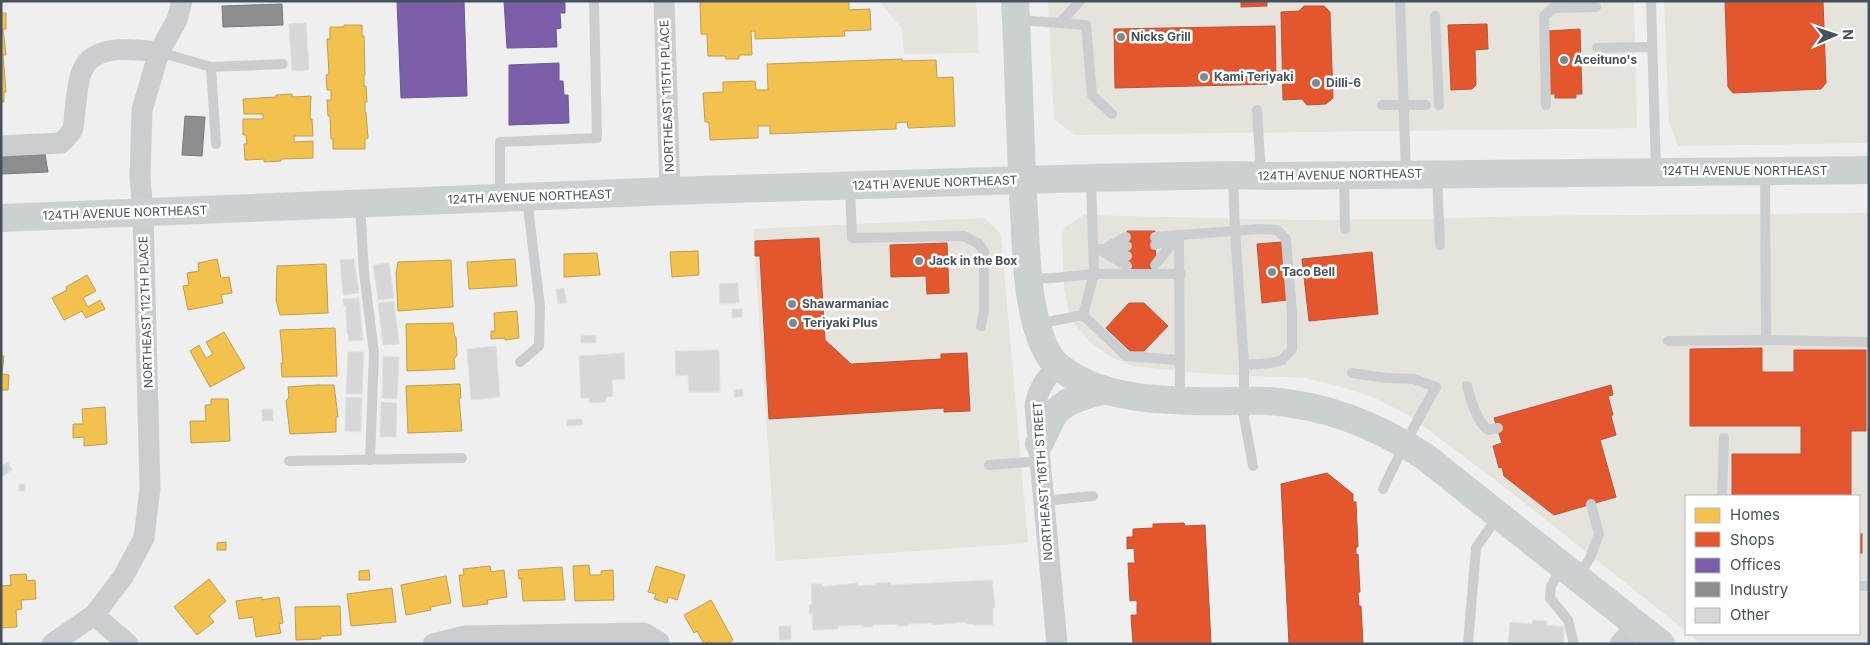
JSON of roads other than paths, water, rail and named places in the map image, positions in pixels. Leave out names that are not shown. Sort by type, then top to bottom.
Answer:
[{"type":"main road","points":[[1016,11],[1022,180],[1028,279],[1036,324],[1044,345],[1057,366],[1079,380],[1105,390],[1134,396],[1180,400],[1268,401],[1295,404],[1350,417],[1381,431],[1424,456],[1569,572],[1629,634],[1661,644]]},
{"type":"main road","name":"124TH AVENUE NORTHEAST","points":[[1,218],[670,191],[1091,178],[1233,175],[1869,170]]},
{"type":"main road","points":[[1039,452],[1054,414],[1077,398],[1105,390]]},
{"type":"street","name":"NORTHEAST 112TH PLACE","points":[[52,644],[94,615],[123,577],[144,538],[150,488],[143,213],[140,177],[142,110],[159,52],[177,20],[182,1]]},
{"type":"street","name":"NORTHEAST 115TH PLACE","points":[[664,1],[670,191]]},
{"type":"street","points":[[1,146],[61,143],[73,131],[82,70],[92,59],[109,50],[138,49],[159,52]]},
{"type":"street","name":"NORTHEAST 116TH STREET","points":[[1057,366],[1045,379],[1037,397],[1036,406],[1057,644]]},
{"type":"street","points":[[94,615],[128,644]]},
{"type":"street","points":[[433,644],[465,636],[644,633],[659,643]]},
{"type":"lane","points":[[500,198],[500,142],[597,138],[594,1]]},
{"type":"lane","points":[[1060,23],[1080,1]]},
{"type":"lane","points":[[1400,1],[1406,175]]},
{"type":"lane","points":[[1651,1],[1656,172]]},
{"type":"lane","points":[[1546,105],[1544,16],[1553,8],[1596,7]]},
{"type":"lane","points":[[1016,11],[1060,23],[1086,25],[1092,95],[1112,114]]},
{"type":"lane","points":[[1435,16],[1439,105]]},
{"type":"lane","points":[[1598,48],[1652,47]]},
{"type":"lane","points":[[159,52],[211,67],[283,64]]},
{"type":"lane","points":[[211,67],[216,144]]},
{"type":"lane","points":[[1382,105],[1426,105]]},
{"type":"lane","points":[[1257,110],[1261,176]]},
{"type":"lane","points":[[1766,172],[1766,340]]},
{"type":"lane","points":[[1437,174],[1440,245]]},
{"type":"lane","points":[[1233,175],[1244,365],[1245,425],[1253,466]]},
{"type":"lane","points":[[1344,175],[1346,229]]},
{"type":"lane","points":[[1083,315],[1094,274],[1097,250],[1091,178]]},
{"type":"lane","points":[[850,186],[852,238],[964,236],[979,244],[984,252],[984,310],[981,326]]},
{"type":"lane","points":[[520,362],[539,346],[540,307],[527,197]]},
{"type":"lane","points":[[360,204],[364,273],[374,352],[370,460]]},
{"type":"lane","points":[[1179,235],[1155,251],[1179,235],[1259,229],[1277,230],[1286,239],[1292,313],[1292,349],[1282,360],[1271,363],[1244,365]]},
{"type":"lane","points":[[1179,235],[1180,400]]},
{"type":"lane","points":[[1097,250],[1127,251],[1097,250]]},
{"type":"lane","points":[[1028,279],[1094,274],[1180,274]]},
{"type":"lane","points":[[1083,315],[1126,356],[1179,360]]},
{"type":"lane","points":[[1036,324],[1083,315]]},
{"type":"lane","points":[[1668,341],[1869,342]]},
{"type":"lane","points":[[1352,373],[1386,378],[1414,379],[1436,387],[1417,425],[1404,444],[1383,489]]},
{"type":"lane","points":[[1467,386],[1473,406],[1482,425],[1488,430],[1498,428]]},
{"type":"lane","points":[[1722,495],[1724,438]]},
{"type":"lane","points":[[989,465],[1039,452]]},
{"type":"lane","points":[[289,462],[462,458]]},
{"type":"lane","points":[[1043,500],[1093,496]]},
{"type":"lane","points":[[1574,644],[1568,620],[1550,598],[1551,586],[1590,558],[1599,534],[1592,504]]},
{"type":"lane","points":[[1468,644],[1476,548],[1498,515]]},
{"type":"place","name":"Nicks Grill","points":[[1121,37]]},
{"type":"place","name":"Aceituno's","points":[[1564,60]]},
{"type":"place","name":"Kami Teriyaki","points":[[1204,77]]},
{"type":"place","name":"Dilli-6","points":[[1316,83]]},
{"type":"place","name":"Jack in the Box","points":[[919,261]]},
{"type":"place","name":"Taco Bell","points":[[1272,272]]},
{"type":"place","name":"Shawarmaniac","points":[[792,304]]},
{"type":"place","name":"Teriyaki Plus","points":[[793,323]]}]
